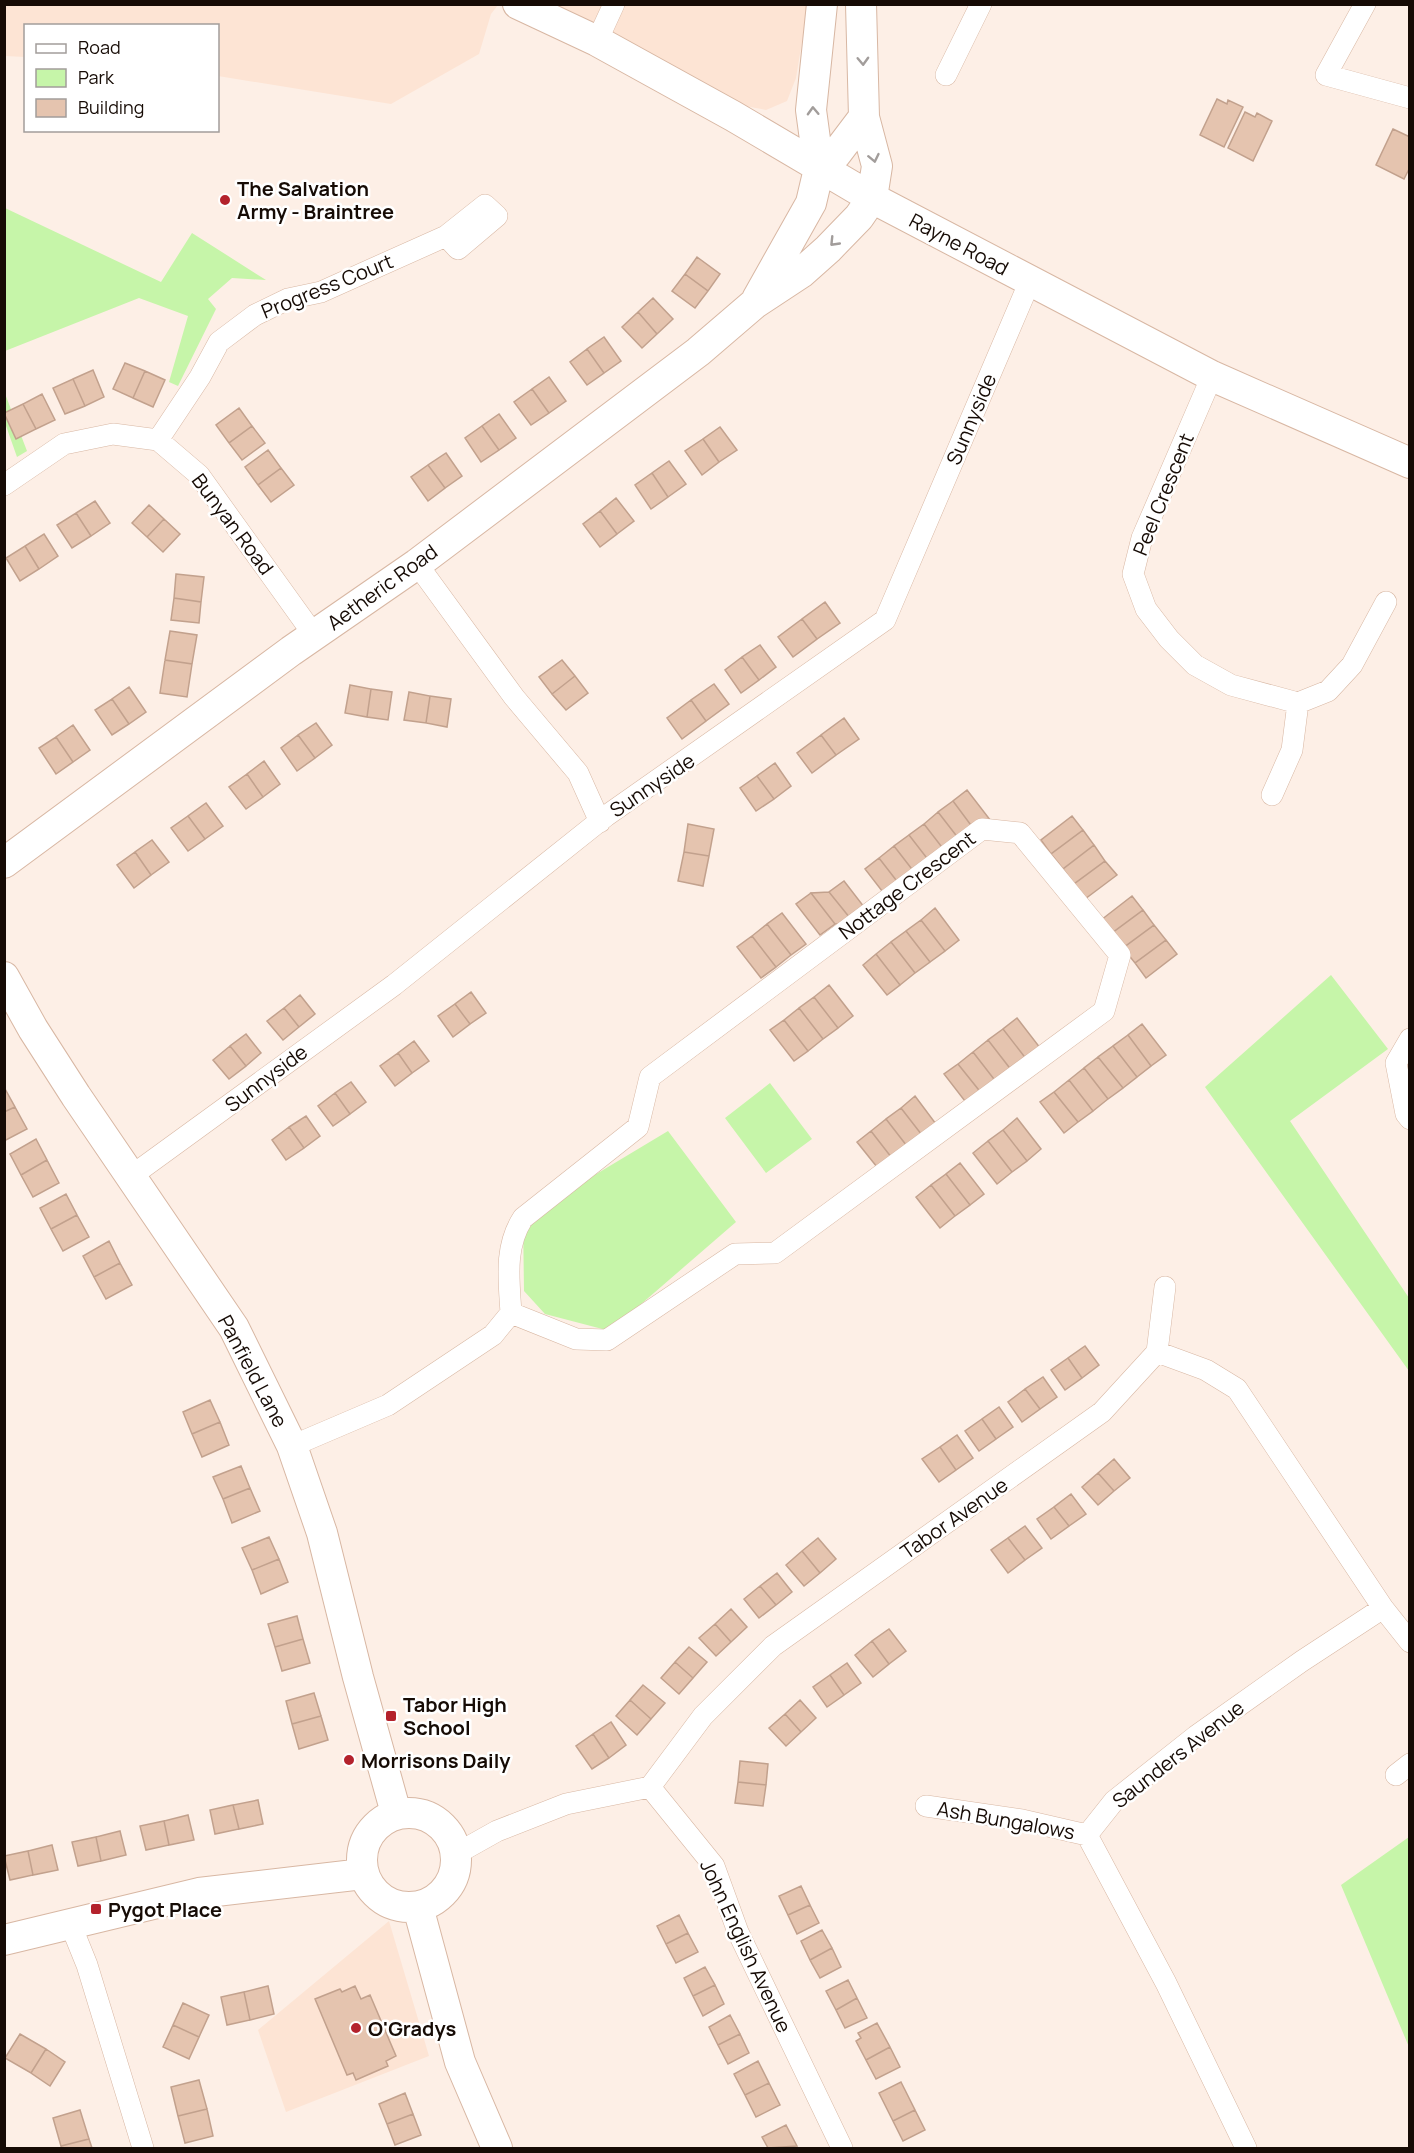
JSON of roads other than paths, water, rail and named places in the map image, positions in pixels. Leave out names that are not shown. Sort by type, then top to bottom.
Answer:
[{"type":"street","name":"Rayne Road","points":[[518,4],[597,41],[733,116],[819,169],[872,198],[1212,376],[1410,463]]},
{"type":"street","points":[[597,41],[614,4]]},
{"type":"street","points":[[819,169],[812,110],[822,4]]},
{"type":"street","points":[[861,4],[864,117],[877,166],[872,198]]},
{"type":"street","points":[[946,75],[981,4]]},
{"type":"street","points":[[1365,4],[1326,75],[1410,98]]},
{"type":"street","points":[[819,169],[836,154],[864,117]]},
{"type":"street","name":"Aetheric Road","points":[[754,304],[811,203],[819,169]]},
{"type":"street","name":"Aetheric Road","points":[[4,863],[314,635],[417,564],[698,352],[754,304],[801,273],[860,217],[872,198]]},
{"type":"street","name":"Progress Court","points":[[158,440],[200,376],[219,342],[255,315],[288,299],[321,292],[446,236]]},
{"type":"street","name":"Sunnyside","points":[[130,1177],[394,985],[600,822],[885,620],[1029,281]]},
{"type":"street","name":"Peel Crescent","points":[[1212,376],[1142,538],[1133,574],[1146,609],[1169,639],[1195,665],[1231,685],[1298,703]]},
{"type":"street","points":[[4,485],[64,444],[113,434],[158,440]]},
{"type":"street","name":"Bunyan Road","points":[[158,440],[199,475],[314,635]]},
{"type":"street","points":[[417,564],[514,697],[578,773],[600,822]]},
{"type":"street","points":[[1272,795],[1292,750],[1298,703],[1328,691],[1352,665],[1386,602]]},
{"type":"street","name":"Nottage Crescent","points":[[982,829],[1020,833],[1120,956],[1104,1011],[775,1253],[735,1254],[607,1340],[576,1339],[511,1313],[509,1254],[512,1233],[522,1218],[638,1127],[650,1077],[982,829]]},
{"type":"street","name":"Panfield Lane","points":[[4,977],[33,1029],[130,1177],[234,1328],[292,1446],[322,1533],[358,1677],[396,1813]]},
{"type":"street","points":[[1410,1039],[1396,1063],[1406,1114],[1410,1119]]},
{"type":"street","points":[[1165,1287],[1157,1352],[1206,1370],[1237,1389],[1383,1608],[1410,1642]]},
{"type":"street","points":[[292,1446],[388,1405],[494,1335],[511,1313]]},
{"type":"street","name":"Tabor Avenue","points":[[650,1786],[703,1716],[773,1646],[1102,1413],[1157,1352]]},
{"type":"street","name":"Saunders Avenue","points":[[1087,1835],[1114,1801],[1196,1736],[1302,1661],[1383,1608]]},
{"type":"street","points":[[456,1854],[497,1831],[566,1804],[650,1786]]},
{"type":"street","name":"John English Avenue","points":[[650,1786],[714,1866],[738,1932],[842,2148]]},
{"type":"street","name":"Ash Bungalows","points":[[926,1806],[1022,1820],[1087,1835]]},
{"type":"street","points":[[396,1813],[424,1814],[441,1824],[451,1837],[456,1854],[456,1870],[447,1888],[435,1900],[418,1907],[399,1907],[383,1900],[371,1889],[363,1874],[360,1857],[367,1835],[378,1823],[396,1813]]},
{"type":"street","points":[[1087,1835],[1166,1983],[1246,2148]]},
{"type":"street","points":[[4,1940],[199,1893],[363,1874]]},
{"type":"street","points":[[418,1907],[460,2062],[497,2148]]},
{"type":"street","points":[[70,1923],[87,1965],[143,2148]]},
{"type":"place","name":"The Salvation Army - Braintree","points":[[225,200]]},
{"type":"place","name":"Tabor High School","points":[[391,1716]]},
{"type":"place","name":"Morrisons Daily","points":[[349,1760]]},
{"type":"place","name":"Pygot Place","points":[[96,1909]]},
{"type":"place","name":"O'Gradys","points":[[356,2028]]}]
